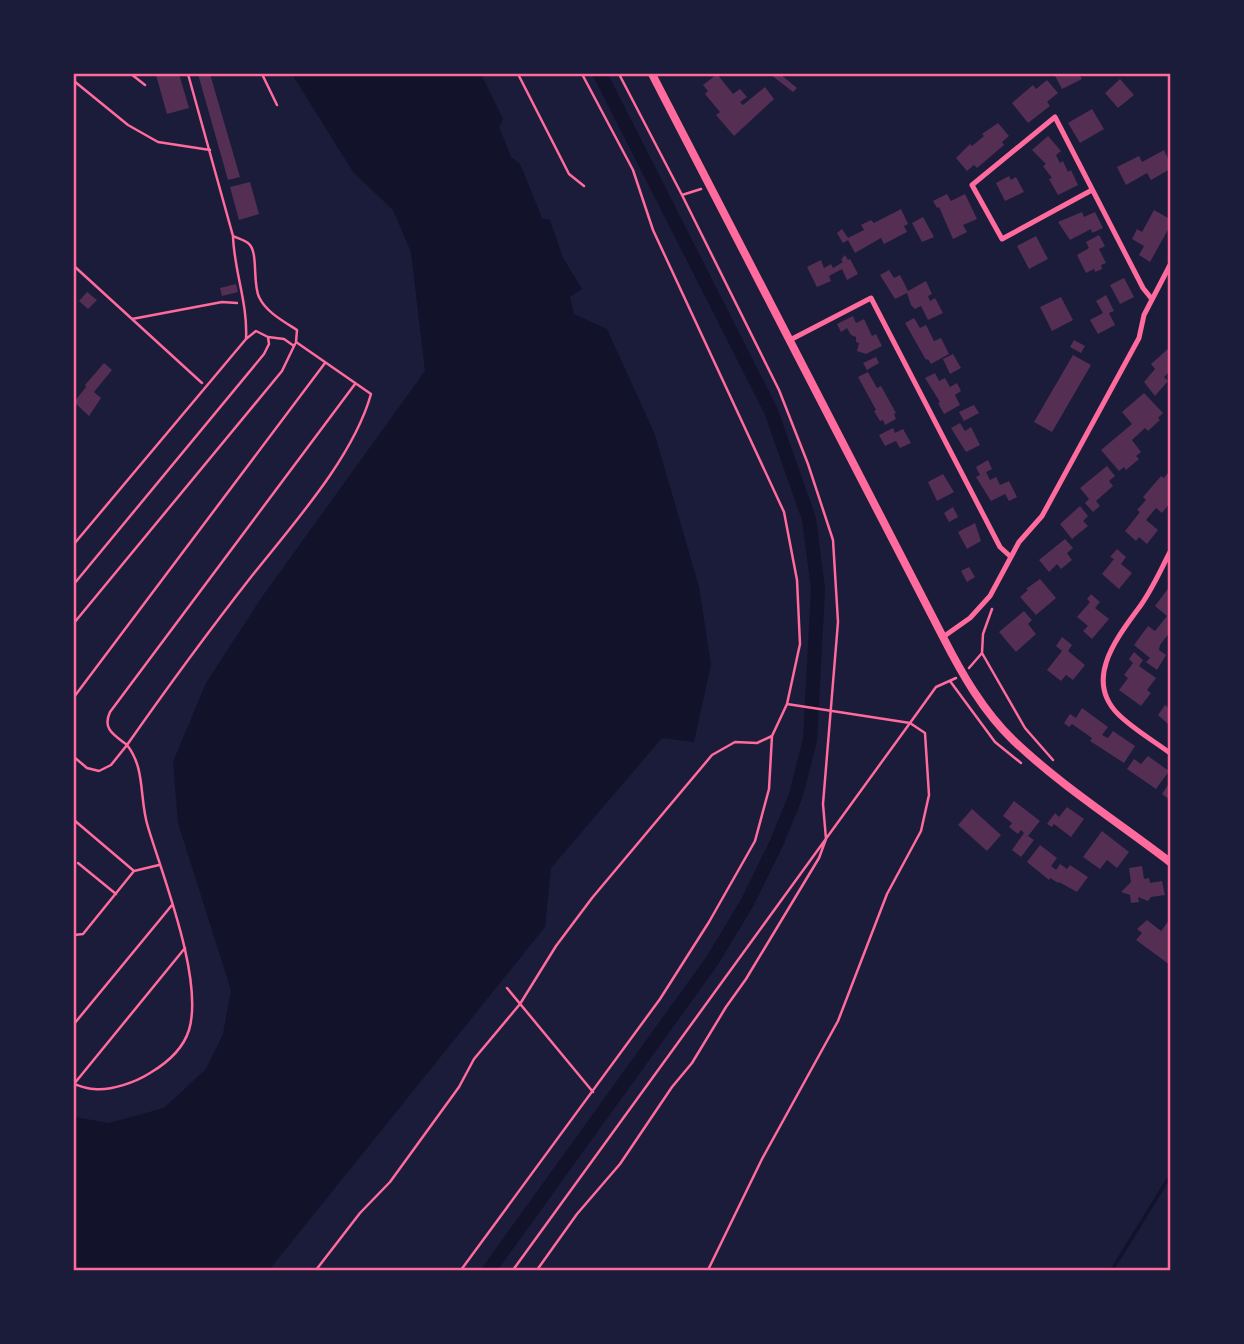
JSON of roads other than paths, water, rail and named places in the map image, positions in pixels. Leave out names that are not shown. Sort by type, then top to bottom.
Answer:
[{"type":"main road","points":[[652,74],[962,674],[985,708],[1012,739],[1064,783],[1171,862]]},
{"type":"street","points":[[1093,190],[1002,239],[972,185],[1055,117],[1093,190],[1143,288],[1151,298]]},
{"type":"street","points":[[943,638],[970,618],[990,596],[1019,542],[1042,516],[1139,338],[1151,298],[1171,265]]},
{"type":"street","points":[[790,340],[871,298],[1000,547],[1011,557]]},
{"type":"street","points":[[1171,552],[1139,608],[1125,624],[1105,663],[1103,680],[1105,694],[1118,714],[1171,753]]},
{"type":"lane","points":[[131,74],[145,85]]},
{"type":"lane","points":[[188,74],[233,236],[233,254],[244,304],[246,338]]},
{"type":"lane","points":[[262,74],[277,105]]},
{"type":"lane","points":[[517,74],[569,174],[584,186]]},
{"type":"lane","points":[[74,81],[128,125],[158,142],[210,150]]},
{"type":"lane","points":[[74,623],[282,371],[295,344],[297,330],[271,312],[258,296],[253,268],[254,252],[249,243],[233,236]]},
{"type":"lane","points":[[74,544],[246,338],[256,331],[295,344],[371,394],[353,441],[172,681],[127,746],[111,765],[99,771],[87,768],[74,757]]},
{"type":"lane","points":[[74,584],[264,354],[269,344],[268,337]]},
{"type":"lane","points":[[74,697],[326,363]]},
{"type":"lane","points":[[185,948],[74,1084],[96,1090],[147,1076],[164,1065],[178,1050],[189,1030],[191,1008],[185,948],[145,819],[141,776],[136,757],[107,727],[106,720],[355,383]]},
{"type":"lane","points":[[74,820],[134,870]]},
{"type":"lane","points":[[78,863],[116,894]]},
{"type":"lane","points":[[74,935],[83,934],[134,870],[159,865]]},
{"type":"lane","points":[[74,1024],[172,905]]},
{"type":"waterway","points":[[489,1270],[712,961],[747,903],[777,842],[796,795],[810,740],[818,589],[809,519],[771,411],[600,74]]},
{"type":"waterway","points":[[1112,1270],[1170,1176]]}]
